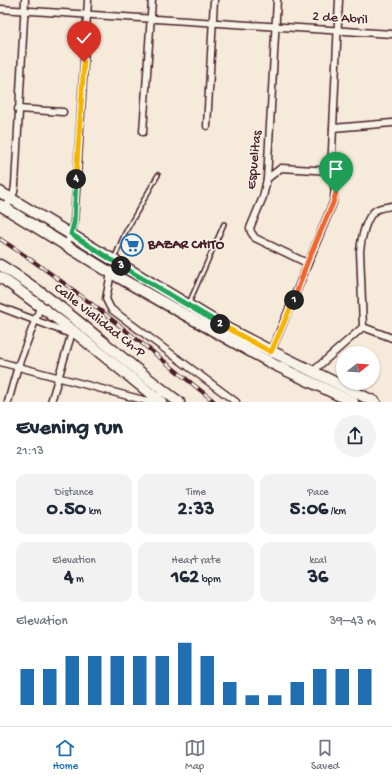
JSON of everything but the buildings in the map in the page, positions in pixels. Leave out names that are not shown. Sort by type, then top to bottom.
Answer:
[{"type":"main road","points":[[0,192],[113,261],[189,304],[230,330],[271,352],[375,402]]},
{"type":"main road","points":[[3,207],[111,273],[269,361],[353,402]]},
{"type":"main road","name":"Calle Vialidad Ch-P","points":[[0,265],[77,320],[179,402]]},
{"type":"main road","name":"Calle Vialidad Ch-P","points":[[0,278],[40,306],[159,401]]},
{"type":"street","points":[[3,207],[11,199],[15,185],[25,0]]},
{"type":"street","points":[[66,245],[74,223],[88,0]]},
{"type":"street","points":[[143,132],[152,0]]},
{"type":"street","points":[[207,126],[214,0]]},
{"type":"street","name":"Espuelitas","points":[[277,0],[268,180],[263,197],[251,223],[251,232],[255,238],[307,263]]},
{"type":"street","points":[[271,352],[292,304],[336,193],[332,171],[339,0]]},
{"type":"street","name":"2 de Abril","points":[[0,9],[392,34]]},
{"type":"street","points":[[18,109],[63,112]]},
{"type":"street","points":[[333,128],[392,123]]},
{"type":"street","points":[[268,180],[281,168],[332,171]]},
{"type":"street","points":[[364,327],[360,241],[362,233],[372,214],[377,209],[392,206]]},
{"type":"street","points":[[111,273],[106,299],[111,309],[236,402]]},
{"type":"street","points":[[8,402],[18,366],[44,295]]},
{"type":"street","points":[[0,307],[72,332]]},
{"type":"street","points":[[51,402],[77,320]]},
{"type":"street","points":[[364,327],[392,338]]},
{"type":"street","points":[[312,372],[364,327]]},
{"type":"street","points":[[0,362],[147,401],[159,401],[162,389]]},
{"type":"lane","points":[[113,261],[125,233],[158,175]]},
{"type":"lane","points":[[189,304],[224,224]]},
{"type":"railway","points":[[0,239],[83,297],[215,402]]},
{"type":"place","name":"BAZAR CHITO","points":[[132,245]]},
{"type":"route","points":[[84,62],[74,223],[71,234],[113,261],[189,304],[230,330],[271,352],[292,304],[336,193]]}]
